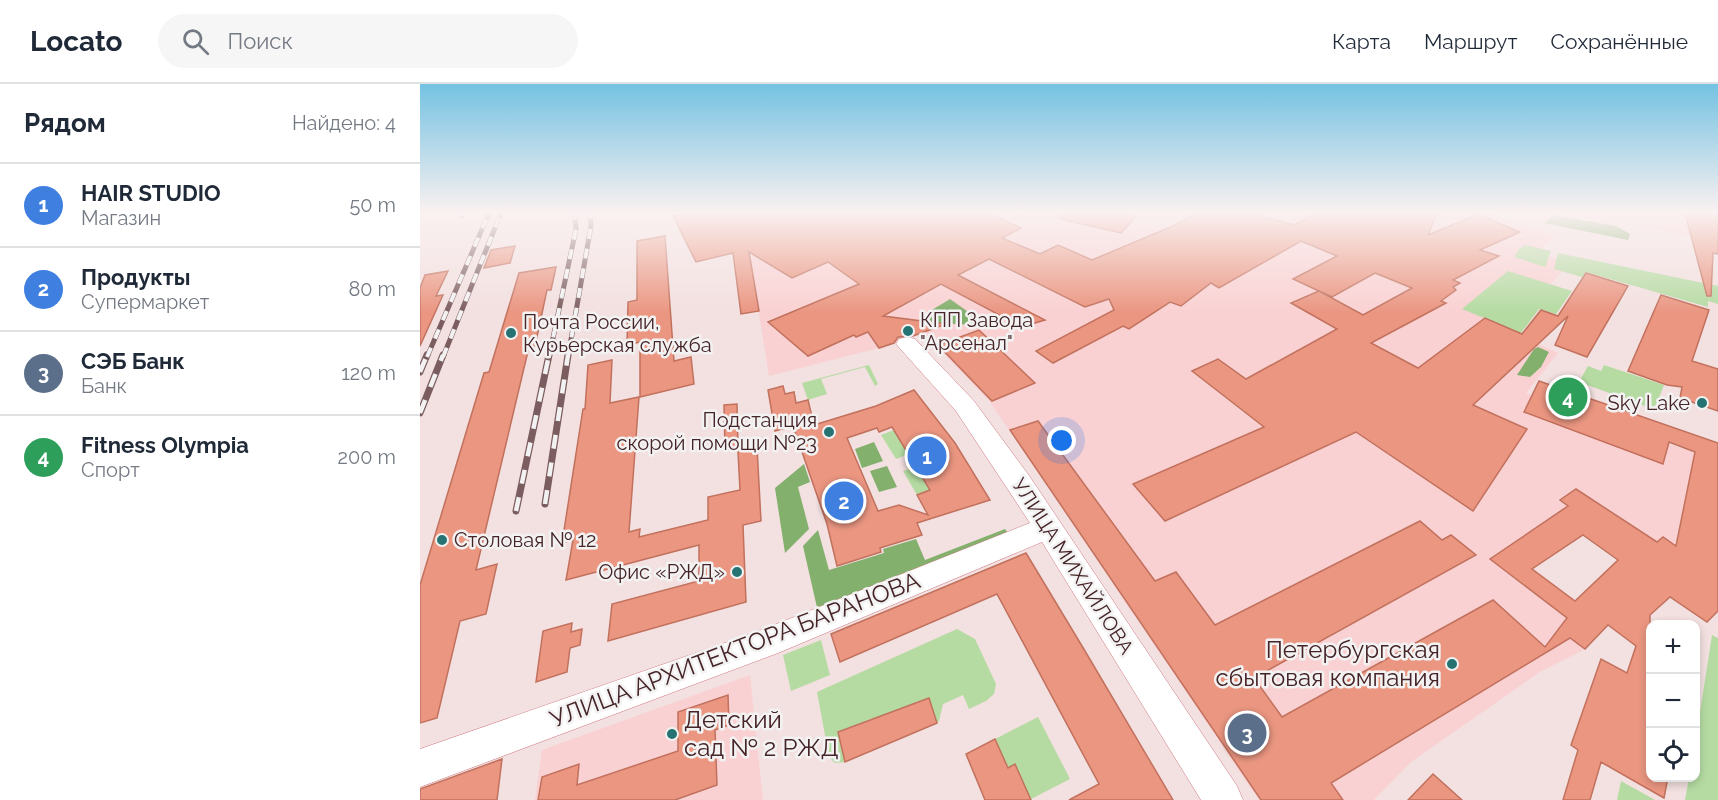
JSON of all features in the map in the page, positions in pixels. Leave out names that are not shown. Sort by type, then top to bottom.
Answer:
[{"type":"street","name":"УЛИЦА МИХАЙЛОВА","points":[[907,344],[965,406],[1049,526],[1223,800]]},
{"type":"street","name":"УЛИЦА АРХИТЕКТОРА БАРАНОВА","points":[[420,768],[766,643],[1049,526]]},
{"type":"shaded area","points":[[738,246],[1544,246],[1538,253],[1569,263],[1509,331],[1558,353],[1526,393],[1718,461],[1718,606],[1568,506],[1506,548],[1608,625],[1585,649],[1540,672],[1411,762],[1374,800],[1259,800],[990,402],[926,335],[920,334],[879,348],[769,376],[750,257],[753,255]]},
{"type":"shaded area","name":"Детский сад № 2 РЖД","points":[[750,675],[763,800],[535,800],[542,750]]},
{"type":"green space","points":[[1531,246],[1551,251],[1545,267],[1514,257],[1519,249]]},
{"type":"green space","points":[[1558,253],[1718,286],[1718,304],[1708,301],[1708,307],[1586,272],[1582,277],[1554,269]]},
{"type":"green space","points":[[1508,271],[1572,291],[1556,314],[1539,309],[1521,333],[1462,309]]},
{"type":"green space","points":[[950,299],[981,321],[971,325],[928,322],[920,334],[914,327],[922,316]]},
{"type":"green space","points":[[1538,347],[1549,352],[1541,367],[1530,377],[1517,375],[1534,349]]},
{"type":"green space","points":[[869,365],[878,384],[875,386],[865,367],[821,379],[827,394],[808,400],[802,383]]},
{"type":"green space","points":[[1604,365],[1664,385],[1656,405],[1645,406],[1579,382],[1588,366],[1601,371]]},
{"type":"green space","points":[[894,430],[909,454],[896,459],[881,435]]},
{"type":"green space","points":[[874,442],[883,461],[862,468],[855,449]]},
{"type":"green space","points":[[804,464],[810,482],[798,487],[809,529],[785,553],[775,488]]},
{"type":"green space","points":[[887,466],[897,487],[879,492],[870,471]]},
{"type":"green space","points":[[916,467],[930,490],[917,495],[903,471]]},
{"type":"green space","points":[[1005,529],[1010,536],[818,612],[803,546],[818,530],[829,570],[884,553],[883,549],[916,539],[925,560]]},
{"type":"green space","points":[[957,629],[975,639],[996,684],[994,694],[986,701],[969,709],[963,695],[943,704],[937,723],[929,698],[887,714],[895,741],[882,746],[873,718],[838,732],[845,762],[835,763],[829,757],[817,692]]},
{"type":"green space","points":[[1712,635],[1718,638],[1718,800],[1685,800],[1688,782],[1700,782],[1700,712]]},
{"type":"green space","points":[[821,640],[830,675],[791,691],[783,655]]},
{"type":"green space","points":[[1038,717],[1070,779],[1031,799],[1014,765],[1008,768],[995,739]]},
{"type":"green space","points":[[1621,781],[1655,800],[1617,800]]},
{"type":"building","points":[[515,246],[510,263],[484,268],[491,250]]},
{"type":"building","points":[[637,246],[666,246],[674,361],[691,357],[694,384],[640,397],[640,342],[627,345],[628,302],[637,300]]},
{"type":"building","points":[[688,246],[1022,246],[1040,254],[1055,246],[1061,246],[1092,260],[1124,246],[1292,246],[1219,288],[1211,283],[1181,306],[1170,302],[1129,329],[1123,326],[1053,363],[1036,351],[1114,310],[1109,299],[1085,307],[989,259],[958,275],[1045,320],[1022,327],[941,284],[883,316],[946,324],[913,336],[898,337],[894,343],[879,348],[868,332],[856,337],[854,335],[808,356],[768,322],[859,284],[828,262],[792,278],[749,252],[759,311],[741,314],[733,253],[696,262]]},
{"type":"building","points":[[1314,246],[1488,246],[1480,250],[1499,256],[1453,280],[1460,283],[1453,287],[1456,290],[1441,301],[1446,303],[1371,343],[1418,368],[1485,318],[1522,334],[1541,310],[1558,316],[1586,273],[1628,286],[1587,357],[1555,345],[1568,316],[1473,405],[1527,429],[1473,511],[1356,432],[1165,521],[1133,484],[1264,427],[1192,371],[1218,359],[1246,379],[1337,329],[1291,303],[1319,291],[1293,279],[1337,256]],"holes":[[[1375,273],[1412,288],[1363,315],[1319,291],[1332,297]]]},
{"type":"building","points":[[1694,246],[1718,246],[1718,254],[1713,253],[1711,296],[1707,296]]},
{"type":"building","points":[[556,267],[551,290],[547,290],[535,346],[529,347],[476,570],[497,564],[486,614],[460,621],[437,718],[420,723],[420,585],[484,373],[489,372],[519,273]]},
{"type":"building","points":[[448,271],[436,296],[443,295],[420,346],[420,288],[425,275]]},
{"type":"building","points":[[1661,295],[1709,310],[1692,361],[1718,369],[1718,411],[1680,398],[1682,387],[1667,385],[1628,371]]},
{"type":"building","points":[[979,330],[1035,383],[992,401],[938,345]]},
{"type":"building","points":[[612,360],[610,403],[639,397],[629,532],[640,529],[639,537],[708,520],[708,497],[740,490],[738,452],[757,447],[761,521],[743,525],[746,602],[608,641],[612,604],[699,581],[699,545],[566,580],[573,540],[562,543],[583,409],[585,409],[588,365]]},
{"type":"building","points":[[1539,381],[1718,443],[1718,611],[1707,622],[1670,597],[1650,615],[1650,620],[1646,620],[1646,782],[1667,782],[1664,798],[1601,762],[1590,800],[1563,800],[1578,750],[1571,745],[1601,659],[1627,673],[1636,646],[1608,625],[1585,649],[1570,638],[1331,783],[1343,800],[1261,800],[1010,430],[1038,421],[1155,581],[1176,572],[1215,625],[1420,521],[1442,540],[1451,535],[1476,555],[1254,678],[1282,717],[1493,600],[1545,647],[1567,618],[1490,559],[1568,506],[1560,500],[1576,489],[1657,542],[1663,537],[1676,546],[1695,452],[1669,442],[1663,464],[1524,412]],"holes":[[[1583,535],[1618,560],[1575,601],[1532,569]]]},
{"type":"building","points":[[783,386],[785,394],[794,392],[796,403],[808,400],[814,425],[876,406],[914,390],[955,443],[990,500],[917,523],[922,535],[880,548],[881,552],[837,566],[827,524],[793,426],[775,431],[768,390]],"holes":[[[892,427],[930,490],[917,495],[928,515],[899,505],[878,511],[847,438],[877,428],[879,432]]]},
{"type":"building","points":[[737,404],[738,448],[725,451],[724,405]]},
{"type":"building","points":[[1026,553],[1173,800],[1069,800],[1099,784],[997,594],[840,662],[831,634]]},
{"type":"building","points":[[572,623],[571,632],[582,629],[580,645],[570,648],[567,672],[536,682],[543,631]]},
{"type":"building","points":[[728,695],[729,725],[715,730],[717,785],[675,800],[538,800],[542,777],[579,764],[577,785],[678,751],[678,712]]},
{"type":"building","points":[[929,698],[937,723],[845,762],[838,732]]},
{"type":"building","points":[[995,739],[1008,768],[1015,764],[1031,800],[985,800],[966,754]]},
{"type":"building","points":[[502,759],[497,800],[420,800],[420,789]]},
{"type":"building","points":[[1433,774],[1462,800],[1408,800]]},
{"type":"railway","points":[[427,357],[475,246]]},
{"type":"railway","points":[[443,357],[488,246]]},
{"type":"railway","points":[[549,357],[572,246]]},
{"type":"railway","points":[[568,357],[587,246]]},
{"type":"railway","points":[[420,372],[427,355]]},
{"type":"railway","points":[[420,413],[443,355]]},
{"type":"railway","points":[[516,511],[549,355]]},
{"type":"railway","points":[[545,504],[568,355]]},
{"type":"place","name":"КПП Завода \"Арсенал\"","points":[[908,331]]},
{"type":"place","name":"Почта России, Курьерская служба","points":[[511,333]]},
{"type":"place","name":"Fitness Olympia","points":[[1568,397]]},
{"type":"place","name":"Sky Lake","points":[[1702,403]]},
{"type":"place","name":"Подстанция скорой помощи №23","points":[[829,432]]},
{"type":"place","name":"HAIR STUDIO","points":[[927,456]]},
{"type":"place","name":"Продукты","points":[[844,501]]},
{"type":"place","name":"Столовая № 12","points":[[442,540]]},
{"type":"place","name":"Офис «РЖД»","points":[[737,572]]},
{"type":"place","name":"Петербургская сбытовая компания","points":[[1452,664]]},
{"type":"place","name":"СЭБ Банк","points":[[1247,733]]},
{"type":"place","name":"Детский сад № 2 РЖД","points":[[672,734]]}]
